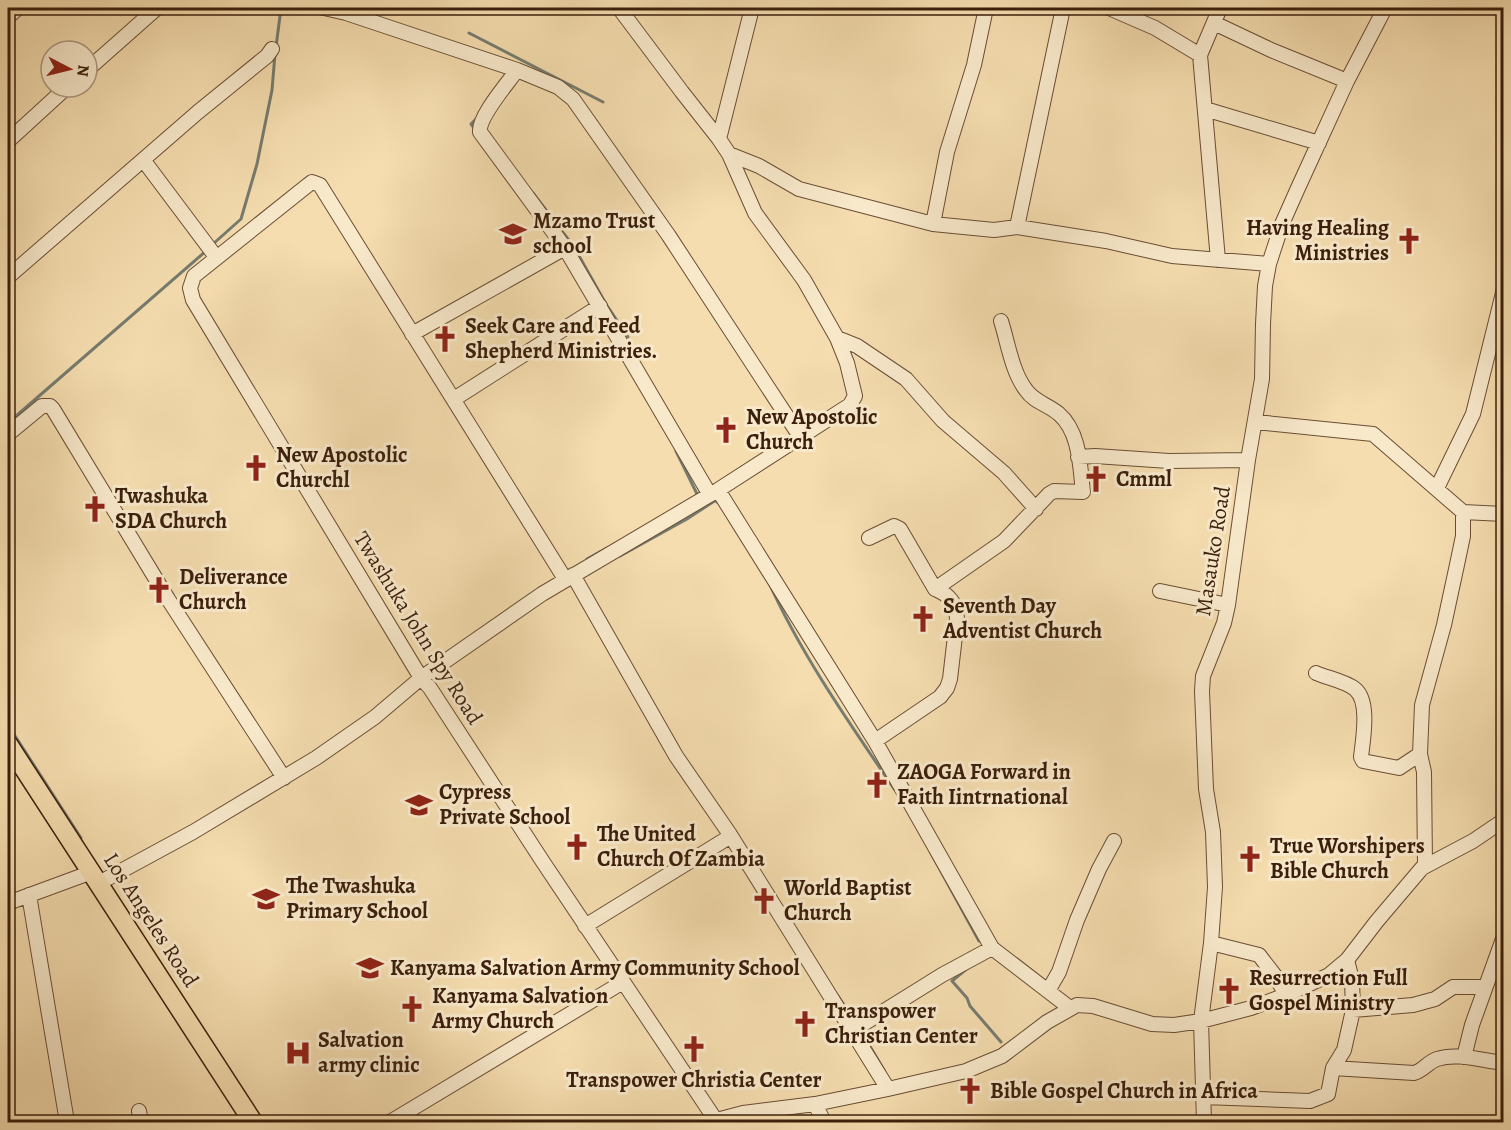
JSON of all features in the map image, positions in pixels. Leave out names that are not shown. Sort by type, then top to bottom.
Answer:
[{"type":"main road","name":"Los Angeles Road","points":[[8,744],[253,1122]]},
{"type":"street","points":[[8,17],[18,8]]},
{"type":"street","points":[[324,8],[346,13],[517,70],[558,87],[573,99],[687,262],[801,438]]},
{"type":"street","points":[[8,903],[29,895],[96,878],[193,831],[284,778],[375,717],[421,678],[569,577],[714,492],[844,410],[853,401],[855,396],[847,363],[837,338],[804,280],[754,213],[729,154],[720,139],[682,92],[621,8]]},
{"type":"street","points":[[720,139],[752,8]]},
{"type":"street","points":[[933,224],[947,152],[974,65],[986,8]]},
{"type":"street","points":[[1017,227],[1063,8]]},
{"type":"street","points":[[1109,8],[1155,28],[1200,55]]},
{"type":"street","points":[[1218,260],[1200,55],[1220,8]]},
{"type":"street","name":"Masauko Road","points":[[1204,1122],[1201,1021],[1211,943],[1215,887],[1214,852],[1206,789],[1202,691],[1205,669],[1224,622],[1228,605],[1262,379],[1265,286],[1269,264],[1282,224],[1347,81],[1385,8]]},
{"type":"street","points":[[99,59],[150,10]]},
{"type":"street","points":[[1214,23],[1271,50],[1347,81]]},
{"type":"street","points":[[8,277],[198,112],[267,56],[272,49]]},
{"type":"street","points":[[517,70],[483,118],[479,128],[480,132],[565,248],[714,492],[875,741],[992,948],[1070,1008]]},
{"type":"street","points":[[8,141],[54,99]]},
{"type":"street","points":[[1205,109],[1319,142]]},
{"type":"street","points":[[729,154],[759,166],[799,189],[933,224],[994,230],[1017,227],[1106,241],[1172,256],[1269,264]]},
{"type":"street","points":[[144,161],[216,257]]},
{"type":"street","name":"Twashuka John Spy Road","points":[[412,334],[323,189],[316,183],[308,185],[216,257],[194,276],[190,288],[193,300],[421,678],[430,688],[713,1121]]},
{"type":"street","points":[[565,248],[412,334],[569,577],[676,756],[731,836],[888,1089]]},
{"type":"street","points":[[1437,488],[1473,414],[1503,289]]},
{"type":"street","points":[[454,399],[600,306]]},
{"type":"street","points":[[935,589],[1004,541],[1054,491],[1083,492],[1072,431],[1058,413],[1027,392],[1020,380],[1001,321]]},
{"type":"street","points":[[837,338],[858,346],[906,379],[943,421],[1004,473],[1036,509]]},
{"type":"street","points":[[8,434],[42,406],[50,406],[53,409],[168,599],[284,778]]},
{"type":"street","points":[[1256,422],[1373,434],[1463,512],[1503,514]]},
{"type":"street","points":[[1078,457],[1169,461],[1248,460]]},
{"type":"street","points":[[1425,866],[1424,772],[1420,754],[1422,705],[1444,625],[1458,560],[1463,536],[1463,512]]},
{"type":"street","points":[[869,538],[897,526],[935,589],[948,596],[956,609],[954,648],[947,688],[940,697],[875,741]]},
{"type":"street","points":[[1160,591],[1228,605]]},
{"type":"street","points":[[1316,673],[1352,687],[1359,694],[1364,710],[1361,757],[1363,761],[1399,768],[1420,754]]},
{"type":"street","points":[[713,1121],[815,1104],[960,1072],[1002,1056],[1047,1022],[1077,1005],[1093,1006],[1152,1024],[1163,1025],[1201,1021],[1251,1008],[1286,995],[1329,975],[1347,960],[1377,921],[1425,866],[1473,841],[1503,820]]},
{"type":"street","points":[[585,926],[731,836]]},
{"type":"street","points":[[1048,991],[1059,972],[1077,920],[1099,869],[1114,841]]},
{"type":"street","points":[[29,895],[67,1122]]},
{"type":"street","points":[[1464,1057],[1472,1025],[1503,936]]},
{"type":"street","points":[[1211,943],[1259,955],[1286,995]]},
{"type":"street","points":[[852,1031],[942,975],[992,948]]},
{"type":"street","points":[[1203,1097],[1316,1100],[1328,1094],[1333,1068],[1344,1050],[1353,1010],[1352,980],[1347,960]]},
{"type":"street","points":[[390,1122],[406,1118],[623,982]]},
{"type":"street","points":[[1353,1010],[1413,1005],[1430,1001],[1453,987],[1485,987]]},
{"type":"street","points":[[1333,1068],[1414,1073],[1442,1057],[1464,1057],[1503,1063]]},
{"type":"street","points":[[815,1104],[824,1122]]},
{"type":"waterway","points":[[276,47],[281,8]]},
{"type":"waterway","points":[[469,33],[603,102]]},
{"type":"waterway","points":[[213,244],[241,219],[257,164],[272,90],[275,54]]},
{"type":"waterway","points":[[474,128],[471,124],[477,118]]},
{"type":"waterway","points":[[533,193],[574,247],[606,304],[628,337]]},
{"type":"waterway","points":[[8,423],[206,251]]},
{"type":"waterway","points":[[676,451],[698,496]]},
{"type":"waterway","points":[[620,556],[716,500],[717,502]]},
{"type":"waterway","points":[[587,559],[607,548]]},
{"type":"waterway","points":[[769,583],[796,637],[844,715],[895,790]]},
{"type":"waterway","points":[[8,725],[81,838]]},
{"type":"waterway","points":[[8,760],[62,843]]},
{"type":"waterway","points":[[931,853],[979,941]]},
{"type":"waterway","points":[[969,967],[952,981],[1001,1042]]},
{"type":"waterway","points":[[838,996],[856,1023]]},
{"type":"waterway","points":[[861,1031],[884,1070]]},
{"type":"place","name":"Mzamo Trust school","points":[[513,234]]},
{"type":"place","name":"Having Healing Ministries","points":[[1409,241]]},
{"type":"place","name":"Seek Care and Feed Shepherd Ministries.","points":[[445,339]]},
{"type":"place","name":"New Apostolic Church","points":[[726,430]]},
{"type":"place","name":"New Apostolic Churchl","points":[[256,468]]},
{"type":"place","name":"Cmml","points":[[1096,479]]},
{"type":"place","name":"Twashuka SDA Church","points":[[95,509]]},
{"type":"place","name":"Deliverance Church","points":[[159,590]]},
{"type":"place","name":"Seventh Day Adventist Church","points":[[923,619]]},
{"type":"place","name":"ZAOGA Forward in Faith Iintrnational","points":[[877,785]]},
{"type":"place","name":"Cypress Private School","points":[[419,805]]},
{"type":"place","name":"The United Church Of Zambia","points":[[577,847]]},
{"type":"place","name":"True Worshipers Bible Church","points":[[1250,859]]},
{"type":"place","name":"The Twashuka Primary School","points":[[266,899]]},
{"type":"place","name":"World Baptist Church","points":[[764,901]]},
{"type":"place","name":"Kanyama Salvation Army Community School","points":[[370,968]]},
{"type":"place","name":"Resurrection Full Gospel Ministry","points":[[1229,991]]},
{"type":"place","name":"Kanyama Salvation Army Church","points":[[412,1009]]},
{"type":"place","name":"Transpower Christian Center","points":[[805,1024]]},
{"type":"place","name":"Transpower Christia Center","points":[[694,1049]]},
{"type":"place","name":"Salvation army clinic","points":[[298,1053]]},
{"type":"place","name":"Bible Gospel Church in Africa","points":[[970,1091]]}]
